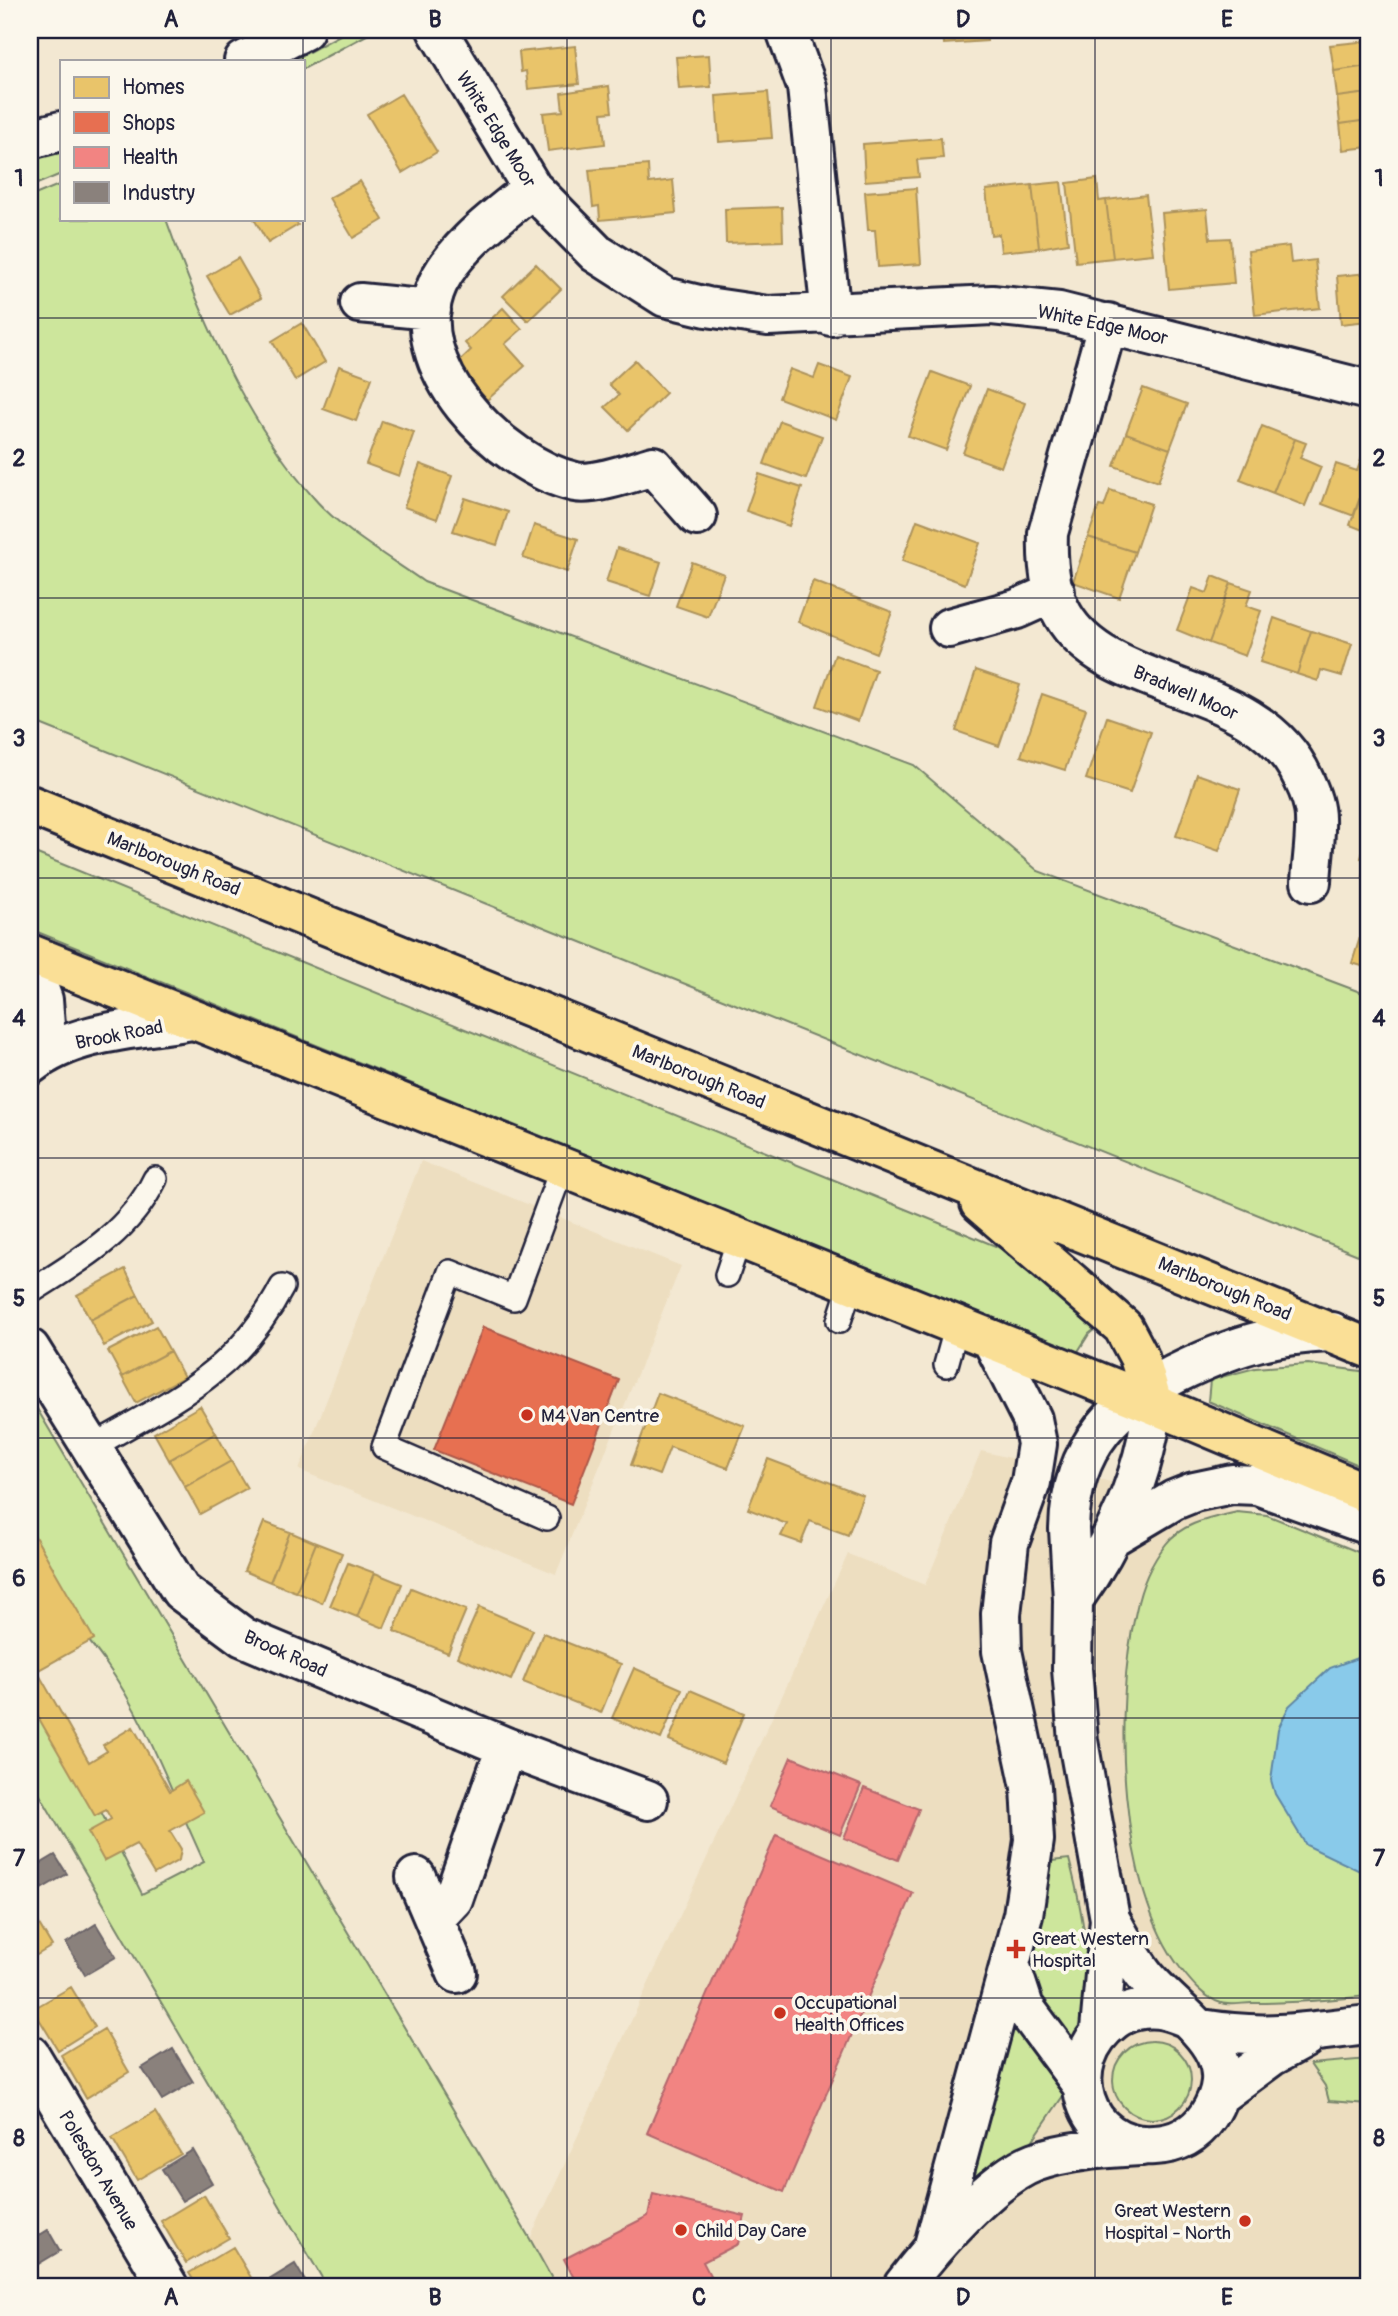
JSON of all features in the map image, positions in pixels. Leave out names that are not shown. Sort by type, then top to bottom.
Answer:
[{"type":"main road","name":"Marlborough Road","points":[[30,805],[1368,1348]]},
{"type":"main road","points":[[30,954],[739,1239],[974,1332],[1146,1396],[1368,1494]]},
{"type":"main road","points":[[952,1179],[1035,1247],[1123,1327],[1133,1344],[1146,1396]]},
{"type":"street","points":[[246,60],[304,30]]},
{"type":"street","name":"White Edge Moor","points":[[437,30],[532,188],[596,253],[665,297],[707,307],[768,316],[831,316],[992,305],[1059,312],[1368,390]]},
{"type":"street","points":[[786,30],[807,87],[831,316]]},
{"type":"street","points":[[30,139],[60,131]]},
{"type":"street","points":[[532,188],[475,236],[451,262],[438,284],[431,310],[431,336],[450,386],[467,412],[489,432],[540,468],[577,482],[620,476],[653,466],[697,516]]},
{"type":"street","points":[[360,303],[431,310]]},
{"type":"street","name":"Bradwell Moor","points":[[1108,323],[1048,533],[1047,555],[1063,616],[1083,638],[1113,660],[1256,722],[1281,743],[1298,766],[1315,817],[1311,882]]},
{"type":"street","points":[[949,628],[1017,609],[1055,592]]},
{"type":"street","name":"Brook Road","points":[[30,964],[43,1000],[39,1058],[110,1032],[192,1020]]},
{"type":"street","points":[[933,2249],[1010,1964],[1029,1884],[1034,1824],[1031,1787],[1002,1651],[1002,1590],[1009,1542],[1031,1482],[1037,1444],[1032,1419],[974,1332]]},
{"type":"street","points":[[1034,2162],[1083,2090],[1084,2058],[1100,2030],[1110,1919],[1078,1741],[1072,1669],[1073,1600],[1069,1515],[1082,1459],[1106,1423],[1146,1396],[1252,1341],[1332,1332]]},
{"type":"street","name":"Brook Road","points":[[30,1349],[181,1591],[243,1637],[506,1747],[648,1800]]},
{"type":"street","points":[[1073,1600],[1115,1535],[1149,1439],[1146,1396]]},
{"type":"street","points":[[1115,1535],[1174,1500],[1194,1492],[1232,1484],[1257,1485],[1368,1525]]},
{"type":"street","points":[[434,1919],[453,1899],[506,1747]]},
{"type":"street","points":[[416,1878],[457,1973]]},
{"type":"street","points":[[1110,1919],[1145,1975],[1193,2023],[1217,2055],[1220,2072],[1219,2095]]},
{"type":"street","points":[[1010,1964],[1024,2007],[1083,2090],[1096,2119],[1105,2129],[1121,2139],[1144,2146]]},
{"type":"street","points":[[1100,2030],[1120,2016],[1135,2010],[1158,2008],[1193,2023],[1245,2036],[1314,2034],[1368,2025]]},
{"type":"street","points":[[903,2286],[933,2249],[993,2189],[1034,2162],[1076,2152],[1168,2144],[1183,2139],[1202,2124],[1219,2095],[1272,2056],[1314,2034]]},
{"type":"street","name":"Polesdon Avenue","points":[[30,2055],[168,2286]]},
{"type":"lane","points":[[547,1518],[384,1447],[450,1272],[514,1298],[562,1168]]},
{"type":"lane","points":[[30,1292],[86,1258],[119,1229],[144,1202],[155,1179]]},
{"type":"lane","points":[[727,1275],[739,1239]]},
{"type":"lane","points":[[839,1321],[851,1283]]},
{"type":"lane","points":[[90,1448],[212,1375],[241,1349],[265,1318],[282,1287]]},
{"type":"lane","points":[[946,1365],[974,1332]]},
{"type":"shaded area","points":[[421,1161],[681,1266],[556,1574],[299,1470]]},
{"type":"shaded area","name":"Great Western Hospital","points":[[981,1451],[1237,1512],[1267,1515],[1368,1556],[1368,2286],[508,2286],[848,1554],[925,1585]]},
{"type":"green space","points":[[349,30],[376,30],[304,68],[304,60],[294,60]]},
{"type":"green space","points":[[60,152],[60,174],[30,187],[30,159]]},
{"type":"green space","points":[[60,184],[60,220],[166,220],[194,293],[227,365],[245,400],[288,466],[337,521],[424,582],[914,765],[1038,871],[1368,995],[1368,1259],[30,720],[30,197]]},
{"type":"green space","points":[[30,851],[998,1247],[1023,1260],[1101,1324],[1089,1334],[1077,1353],[30,929]]},
{"type":"green space","points":[[1308,1364],[1368,1372],[1368,1469],[1208,1401],[1210,1380],[1255,1368]]},
{"type":"green space","points":[[30,1397],[556,2286],[327,2286],[325,2283],[30,1778],[30,1669],[142,1894],[204,1862],[147,1734],[120,1685],[30,1564]]},
{"type":"green space","points":[[1237,1512],[1267,1515],[1368,1556],[1368,1996],[1232,2004],[1215,2000],[1198,1989],[1181,1969],[1160,1935],[1144,1893],[1133,1846],[1126,1796],[1124,1745],[1124,1696],[1138,1602],[1151,1567],[1173,1537],[1198,1522]]},
{"type":"green space","points":[[1069,1859],[1084,1928],[1087,1975],[1082,2022],[1075,2044],[1024,1978],[1043,1862]]},
{"type":"green space","points":[[1010,2017],[1067,2090],[1028,2147],[970,2191],[965,2183]]},
{"type":"green space","points":[[1144,2041],[1160,2041],[1174,2047],[1185,2058],[1191,2072],[1191,2088],[1185,2102],[1174,2113],[1160,2119],[1144,2119],[1130,2113],[1119,2102],[1113,2088],[1113,2072],[1119,2058],[1130,2047]]},
{"type":"green space","points":[[1368,2059],[1368,2104],[1329,2101],[1325,2086],[1310,2064]]},
{"type":"water","points":[[1368,1654],[1368,1875],[1306,1845],[1275,1794],[1271,1780],[1278,1729],[1289,1706],[1330,1668]]},
{"type":"building: Homes","points":[[504,30],[558,30],[558,33],[505,37]]},
{"type":"building: Homes","points":[[943,30],[986,30],[987,41],[944,44]]},
{"type":"building: Homes","points":[[1368,41],[1368,66],[1334,71],[1330,45]]},
{"type":"building: Homes","points":[[575,46],[579,84],[528,89],[526,71],[521,72],[519,52]]},
{"type":"building: Homes","points":[[709,55],[711,87],[679,89],[676,57]]},
{"type":"building: Homes","points":[[1368,66],[1368,93],[1337,97],[1334,71]]},
{"type":"building: Homes","points":[[609,86],[612,112],[602,113],[605,144],[548,151],[543,113],[563,111],[561,93]]},
{"type":"building: Homes","points":[[768,92],[772,138],[719,142],[716,96]]},
{"type":"building: Homes","points":[[1368,93],[1368,120],[1340,124],[1337,97]]},
{"type":"building: Homes","points":[[401,94],[437,152],[402,173],[367,114]]},
{"type":"building: Homes","points":[[1368,120],[1368,147],[1343,150],[1340,124]]},
{"type":"building: Homes","points":[[941,138],[943,158],[917,160],[919,177],[865,181],[863,144]]},
{"type":"building: Homes","points":[[648,165],[649,183],[673,180],[676,213],[600,220],[599,206],[593,207],[589,170]]},
{"type":"building: Homes","points":[[1097,179],[1099,201],[1106,200],[1113,258],[1076,262],[1067,183]]},
{"type":"building: Homes","points":[[360,181],[383,220],[353,238],[329,198]]},
{"type":"building: Homes","points":[[1061,182],[1068,243],[1039,248],[1032,185]]},
{"type":"building: Homes","points":[[1032,185],[1039,248],[1001,252],[999,234],[991,235],[986,190]]},
{"type":"building: Homes","points":[[916,188],[921,264],[878,267],[875,230],[868,230],[865,192]]},
{"type":"building: Homes","points":[[1146,195],[1153,254],[1113,258],[1106,200]]},
{"type":"building: Homes","points":[[782,207],[783,241],[726,243],[725,209]]},
{"type":"building: Homes","points":[[1207,209],[1210,239],[1230,238],[1234,283],[1169,289],[1162,213]]},
{"type":"building: Homes","points":[[255,220],[295,220],[298,225],[268,243]]},
{"type":"building: Homes","points":[[1289,246],[1291,263],[1315,260],[1320,308],[1255,315],[1248,251]]},
{"type":"building: Homes","points":[[238,258],[261,298],[230,315],[207,276]]},
{"type":"building: Homes","points":[[536,264],[561,289],[528,321],[503,296]]},
{"type":"building: Homes","points":[[1368,273],[1368,321],[1341,324],[1337,276]]},
{"type":"building: Homes","points":[[503,308],[522,329],[505,344],[525,366],[487,400],[455,365],[471,350],[465,343]]},
{"type":"building: Homes","points":[[302,323],[325,362],[295,380],[272,341]]},
{"type":"building: Homes","points":[[635,360],[666,393],[628,430],[605,407],[619,395],[609,384]]},
{"type":"building: Homes","points":[[819,365],[852,377],[836,420],[779,398],[790,369],[814,378]]},
{"type":"building: Homes","points":[[339,366],[372,378],[356,421],[323,409]]},
{"type":"building: Homes","points":[[932,372],[970,386],[946,450],[908,436]]},
{"type":"building: Homes","points":[[1143,388],[1187,404],[1170,449],[1126,433]]},
{"type":"building: Homes","points":[[987,389],[1025,403],[1001,467],[963,453]]},
{"type":"building: Homes","points":[[382,421],[414,432],[399,476],[366,464]]},
{"type":"building: Homes","points":[[780,421],[822,436],[806,479],[764,464]]},
{"type":"building: Homes","points":[[1262,426],[1295,439],[1273,493],[1240,480]]},
{"type":"building: Homes","points":[[1126,433],[1170,449],[1158,482],[1114,466]]},
{"type":"building: Homes","points":[[1295,439],[1306,443],[1300,458],[1321,467],[1305,506],[1273,493]]},
{"type":"building: Homes","points":[[1362,457],[1368,459],[1368,475],[1354,516],[1322,504],[1336,464],[1357,471]]},
{"type":"building: Homes","points":[[420,464],[452,476],[437,519],[404,507]]},
{"type":"building: Homes","points":[[759,474],[802,488],[789,526],[746,511]]},
{"type":"building: Homes","points":[[1368,475],[1368,532],[1350,525]]},
{"type":"building: Homes","points":[[1110,490],[1151,504],[1135,552],[1088,537],[1099,506],[1104,507]]},
{"type":"building: Homes","points":[[465,498],[508,512],[497,545],[453,531]]},
{"type":"building: Homes","points":[[917,520],[980,543],[965,584],[902,561]]},
{"type":"building: Homes","points":[[534,525],[578,539],[567,572],[523,558]]},
{"type":"building: Homes","points":[[1088,537],[1135,552],[1119,598],[1073,582]]},
{"type":"building: Homes","points":[[617,548],[661,562],[650,596],[606,582]]},
{"type":"building: Homes","points":[[692,562],[724,574],[708,617],[676,606]]},
{"type":"building: Homes","points":[[1213,576],[1231,583],[1209,643],[1177,630],[1193,588],[1207,593]]},
{"type":"building: Homes","points":[[813,581],[892,612],[876,653],[798,622]]},
{"type":"building: Homes","points":[[1231,583],[1252,590],[1246,606],[1261,611],[1245,656],[1209,643]]},
{"type":"building: Homes","points":[[1274,618],[1311,631],[1297,674],[1260,662]]},
{"type":"building: Homes","points":[[1311,631],[1352,644],[1342,676],[1321,670],[1318,681],[1297,674]]},
{"type":"building: Homes","points":[[835,655],[876,670],[858,721],[817,706]]},
{"type":"building: Homes","points":[[976,670],[1020,685],[999,746],[956,731]]},
{"type":"building: Homes","points":[[1042,694],[1086,709],[1065,770],[1021,756]]},
{"type":"building: Homes","points":[[1107,717],[1151,732],[1130,793],[1086,779]]},
{"type":"building: Homes","points":[[1197,774],[1240,789],[1219,851],[1176,836]]},
{"type":"building: Homes","points":[[1368,835],[1368,860],[1361,858]]},
{"type":"building: Homes","points":[[1368,860],[1368,878],[1363,877]]},
{"type":"building: Homes","points":[[1361,934],[1368,936],[1368,968],[1352,963]]},
{"type":"building: Homes","points":[[125,1269],[138,1295],[90,1320],[77,1295]]},
{"type":"building: Homes","points":[[138,1295],[152,1321],[104,1346],[90,1320]]},
{"type":"building: Homes","points":[[156,1326],[170,1351],[122,1377],[108,1351]]},
{"type":"building: Homes","points":[[170,1351],[184,1377],[136,1403],[122,1377]]},
{"type":"building: Homes","points":[[658,1393],[745,1426],[728,1468],[670,1447],[659,1475],[631,1465]]},
{"type":"building: Homes","points":[[200,1406],[216,1433],[169,1460],[154,1433]]},
{"type":"building: Homes","points":[[216,1433],[231,1461],[185,1487],[169,1460]]},
{"type":"building: Homes","points":[[768,1459],[863,1495],[848,1535],[810,1521],[801,1543],[781,1536],[787,1524],[748,1509]]},
{"type":"building: Homes","points":[[231,1461],[247,1488],[200,1514],[185,1487]]},
{"type":"building: Homes","points":[[264,1522],[290,1532],[270,1582],[244,1571]]},
{"type":"building: Homes","points":[[290,1532],[316,1543],[296,1592],[270,1582]]},
{"type":"building: Homes","points":[[33,1533],[94,1639],[37,1671],[89,1762],[107,1751],[103,1745],[133,1727],[170,1791],[186,1781],[204,1812],[170,1831],[181,1849],[179,1860],[154,1874],[136,1844],[104,1861],[88,1832],[111,1819],[106,1810],[95,1816],[30,1703],[30,1535]]},
{"type":"building: Homes","points":[[316,1543],[342,1553],[322,1603],[296,1592]]},
{"type":"building: Homes","points":[[348,1563],[375,1573],[357,1617],[330,1606]]},
{"type":"building: Homes","points":[[375,1573],[402,1584],[384,1628],[357,1617]]},
{"type":"building: Homes","points":[[411,1588],[466,1610],[448,1653],[394,1631]]},
{"type":"building: Homes","points":[[479,1607],[533,1630],[511,1680],[457,1657]]},
{"type":"building: Homes","points":[[543,1633],[621,1664],[601,1713],[523,1682]]},
{"type":"building: Homes","points":[[634,1668],[682,1689],[661,1739],[612,1718]]},
{"type":"building: Homes","points":[[690,1690],[744,1713],[723,1763],[669,1740]]},
{"type":"building: Homes","points":[[30,1909],[52,1946],[30,1959]]},
{"type":"building: Homes","points":[[71,1987],[95,2027],[58,2050],[33,2009]]},
{"type":"building: Homes","points":[[104,2029],[129,2072],[86,2098],[61,2055]]},
{"type":"building: Homes","points":[[155,2112],[181,2154],[137,2180],[112,2138]]},
{"type":"building: Homes","points":[[204,2195],[229,2238],[186,2263],[161,2221]]},
{"type":"building: Homes","points":[[233,2247],[256,2286],[197,2286],[189,2273]]},
{"type":"building: Shops","name":"M4 Van Centre","points":[[483,1327],[619,1380],[571,1504],[434,1450]]},
{"type":"building: Health","points":[[791,1757],[861,1785],[840,1835],[770,1806]]},
{"type":"building: Health","points":[[864,1788],[919,1809],[898,1860],[844,1838]]},
{"type":"building: Health","name":"Occupational Health Offices","points":[[776,1835],[913,1893],[784,2192],[647,2133]]},
{"type":"building: Health","name":"Child Day Care","points":[[653,2194],[745,2216],[738,2244],[703,2262],[715,2285],[578,2286],[564,2259],[648,2216]]},
{"type":"building: Industry","points":[[55,1855],[67,1874],[34,1893],[30,1885],[30,1870]]},
{"type":"building: Industry","points":[[96,1924],[116,1957],[85,1975],[66,1943]]},
{"type":"building: Industry","points":[[173,2049],[193,2082],[162,2100],[142,2068]]},
{"type":"building: Industry","points":[[193,2150],[212,2183],[182,2201],[162,2169]]},
{"type":"building: Industry","points":[[48,2230],[60,2251],[30,2269],[30,2241]]},
{"type":"building: Industry","points":[[295,2264],[308,2286],[266,2286],[264,2283]]},
{"type":"place","name":"M4 Van Centre","points":[[527,1415]]},
{"type":"place","name":"Great Western Hospital","points":[[1016,1949]]},
{"type":"place","name":"Occupational Health Offices","points":[[780,2013]]},
{"type":"place","name":"Great Western Hospital - North","points":[[1245,2221]]},
{"type":"place","name":"Child Day Care","points":[[681,2230]]}]
